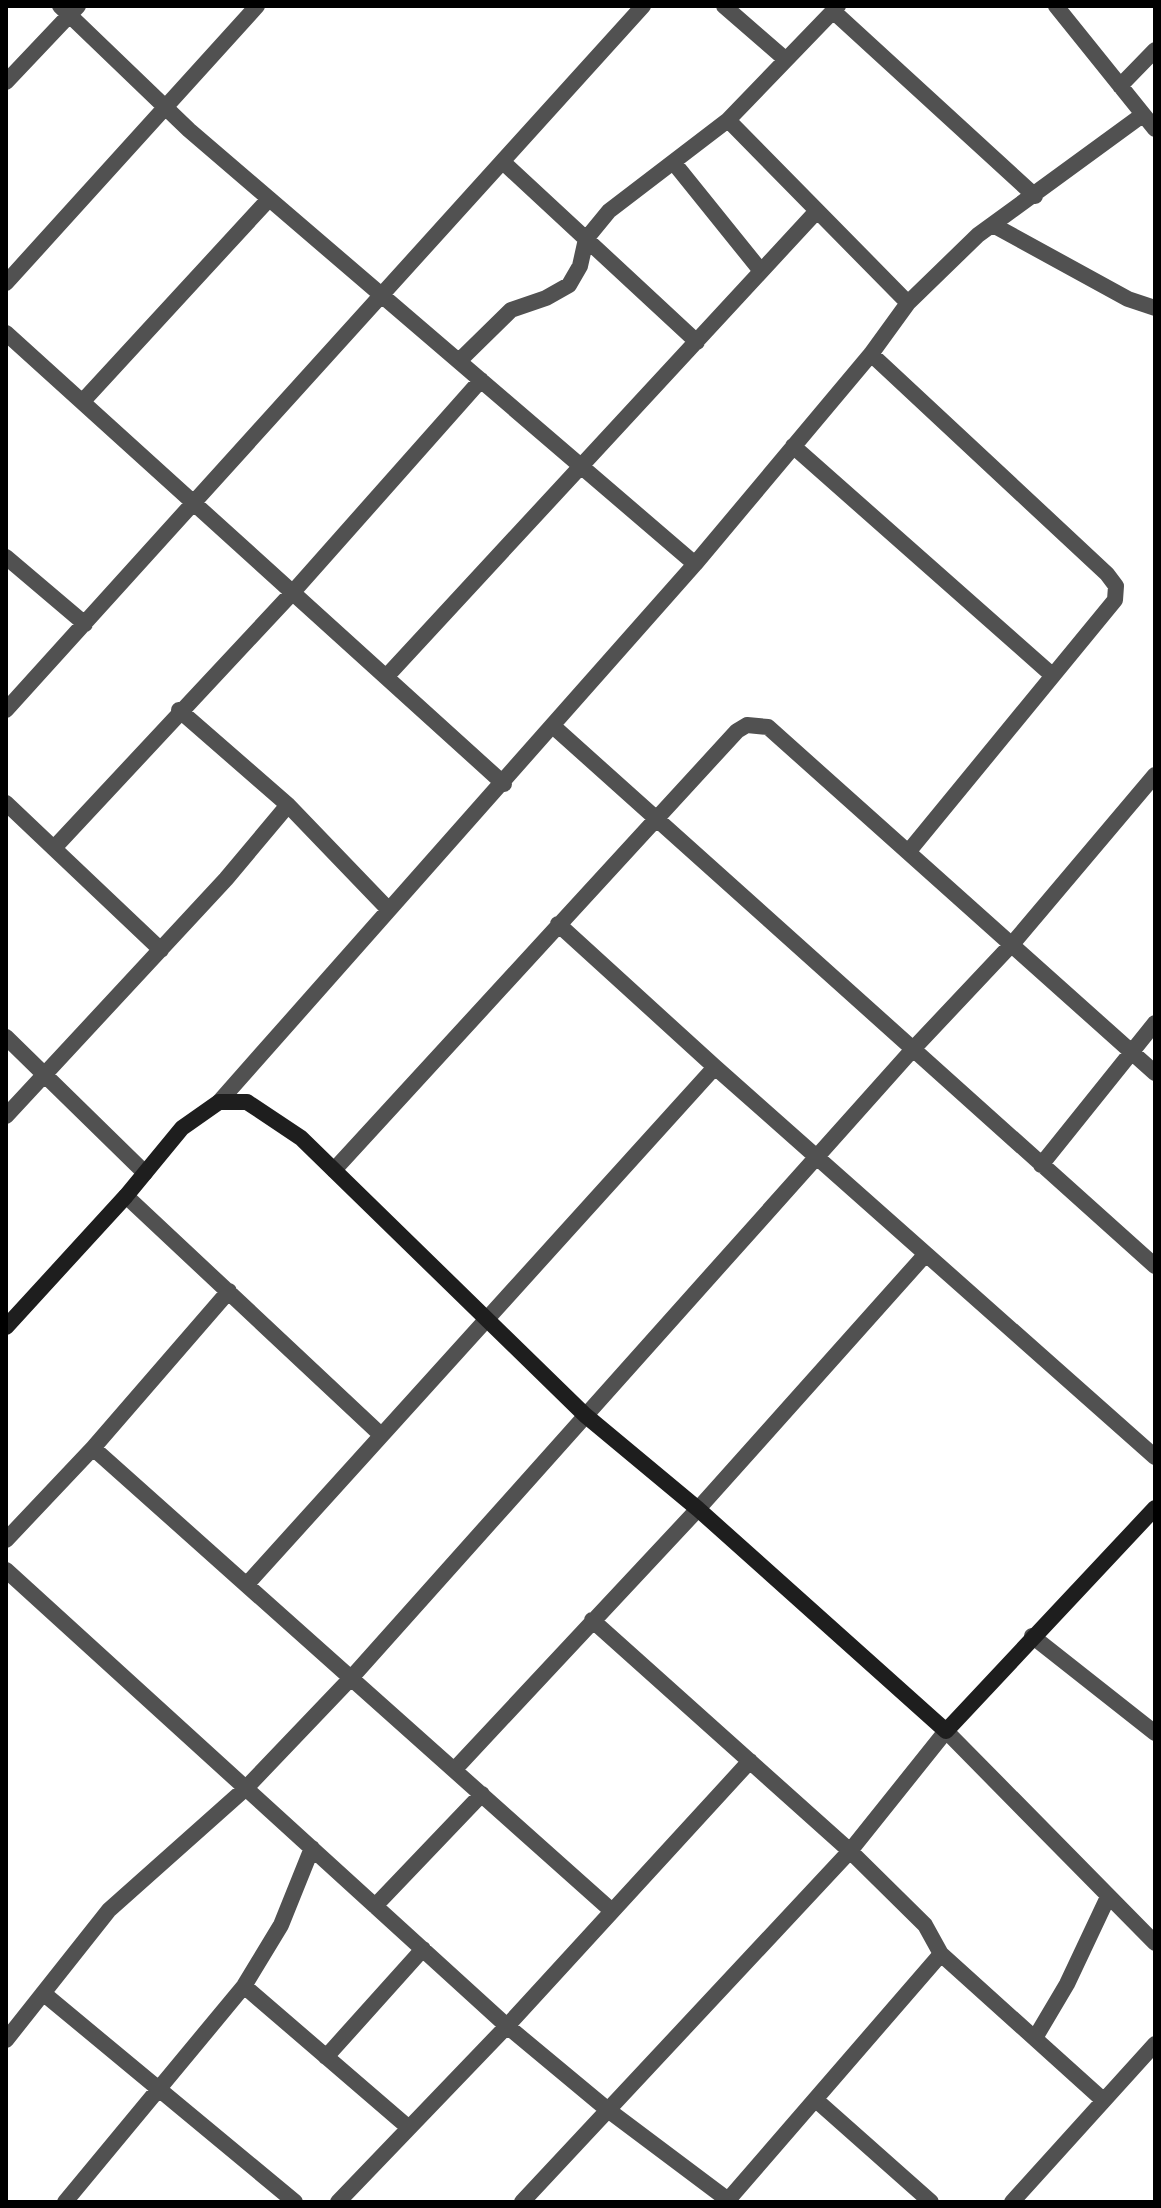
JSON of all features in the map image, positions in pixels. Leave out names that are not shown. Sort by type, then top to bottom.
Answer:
[{"type":"street","points":[[6,283],[167,109],[257,6]]},
{"type":"street","points":[[6,710],[643,6]]},
{"type":"street","points":[[724,6],[785,59]]},
{"type":"street","points":[[1056,6],[1141,116],[1155,129]]},
{"type":"street","points":[[459,361],[511,310],[546,298],[569,285],[580,266],[586,239],[609,211],[728,120],[775,75],[785,59],[836,8],[1035,196]]},
{"type":"street","points":[[6,82],[69,9],[167,109],[695,564]]},
{"type":"street","points":[[1120,86],[1155,50]]},
{"type":"street","points":[[6,1327],[126,1196],[182,1128],[219,1102],[388,909],[504,784],[695,564],[871,354],[908,303],[952,257],[1141,116]]},
{"type":"street","points":[[728,120],[908,303]]},
{"type":"street","points":[[503,162],[697,342]]},
{"type":"street","points":[[674,163],[761,271]]},
{"type":"street","points":[[83,401],[269,199]]},
{"type":"street","points":[[386,677],[583,468],[816,212]]},
{"type":"street","points":[[993,225],[1128,299],[1155,308]]},
{"type":"street","points":[[6,333],[504,784]]},
{"type":"street","points":[[871,354],[1107,574],[1116,586],[1115,600],[909,851]]},
{"type":"street","points":[[54,848],[179,710],[293,592],[481,380]]},
{"type":"street","points":[[793,446],[1052,675]]},
{"type":"street","points":[[6,557],[85,624]]},
{"type":"street","points":[[179,710],[288,805],[388,909]]},
{"type":"street","points":[[334,1170],[737,731],[758,725],[768,727],[1155,1073]]},
{"type":"street","points":[[554,727],[1155,1266]]},
{"type":"street","points":[[6,2040],[109,1910],[246,1788],[352,1677],[914,1048],[1013,943],[1155,775]]},
{"type":"street","points":[[6,803],[161,950]]},
{"type":"street","points":[[6,1116],[161,950],[288,805]]},
{"type":"street","points":[[558,924],[925,1255],[1155,1457]]},
{"type":"street","points":[[1041,1165],[1155,1023]]},
{"type":"street","points":[[6,1037],[145,1173]]},
{"type":"street","points":[[248,1583],[715,1067]]},
{"type":"street","points":[[219,1102],[247,1102],[301,1138],[485,1321],[585,1415],[698,1509],[946,1731],[1155,1943]]},
{"type":"street","points":[[126,1196],[380,1434]]},
{"type":"street","points":[[455,1769],[698,1509],[925,1255]]},
{"type":"street","points":[[6,1540],[93,1448],[229,1291]]},
{"type":"street","points":[[93,1448],[248,1583],[612,1911]]},
{"type":"street","points":[[522,2202],[850,1851],[946,1731],[1155,1508]]},
{"type":"street","points":[[6,1570],[507,2026],[608,2110],[728,2201],[941,1954]]},
{"type":"street","points":[[592,1620],[850,1851],[925,1925],[941,1954],[1103,2100]]},
{"type":"street","points":[[1032,1636],[1155,1733]]},
{"type":"street","points":[[338,2202],[507,2026],[750,1761]]},
{"type":"street","points":[[375,1906],[482,1794]]},
{"type":"street","points":[[65,2202],[244,1986],[281,1925],[312,1848]]},
{"type":"street","points":[[1035,2038],[1067,1984],[1108,1897]]},
{"type":"street","points":[[326,2057],[423,1949]]},
{"type":"street","points":[[244,1986],[409,2128]]},
{"type":"street","points":[[43,1993],[295,2202]]},
{"type":"street","points":[[1012,2202],[1155,2044]]},
{"type":"street","points":[[816,2100],[931,2202]]}]
